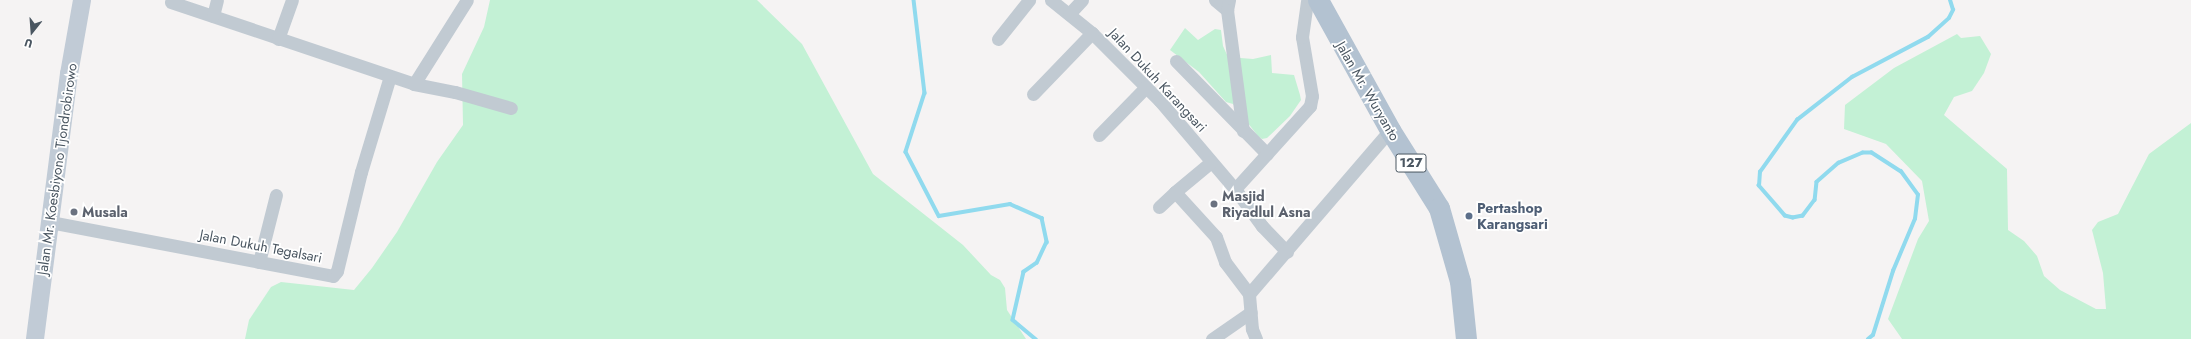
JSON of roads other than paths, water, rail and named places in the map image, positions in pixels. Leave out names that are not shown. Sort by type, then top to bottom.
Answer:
[{"type":"main road","name":"Jalan Mr. Koesbiyono Tjondrobirowo","points":[[35,339],[50,222],[82,0]]},
{"type":"main road","name":"Jalan Mr. Wuryanto","points":[[1318,0],[1390,130],[1439,208],[1460,281],[1466,339]]},
{"type":"street","points":[[213,16],[217,0]]},
{"type":"street","points":[[278,39],[292,0]]},
{"type":"street","points":[[414,84],[467,0]]},
{"type":"street","points":[[998,39],[1029,0]]},
{"type":"street","name":"Jalan Dukuh Karangsari","points":[[1051,0],[1092,33],[1146,87],[1235,189],[1262,226],[1287,252]]},
{"type":"street","points":[[1069,14],[1082,0]]},
{"type":"street","points":[[1215,0],[1229,3],[1243,131]]},
{"type":"street","points":[[1235,189],[1310,106],[1312,96],[1302,37],[1307,0]]},
{"type":"street","points":[[172,2],[414,84],[455,92],[511,108]]},
{"type":"street","points":[[1033,94],[1092,33]]},
{"type":"street","points":[[1176,61],[1243,131],[1268,154]]},
{"type":"street","name":"Jalan Dukuh Tegalsari","points":[[50,222],[330,276],[336,273],[361,172],[390,76]]},
{"type":"street","points":[[1098,135],[1146,87]]},
{"type":"street","points":[[1249,294],[1287,252],[1390,130]]},
{"type":"street","points":[[1159,206],[1211,162]]},
{"type":"street","points":[[1175,192],[1216,237],[1225,262],[1249,294],[1252,312],[1252,329],[1256,339]]},
{"type":"street","points":[[259,262],[276,195]]},
{"type":"street","points":[[1212,339],[1252,312]]},
{"type":"waterway","points":[[914,0],[925,93],[906,152],[939,216],[1010,204],[1042,218],[1047,242],[1037,263],[1024,272],[1013,320],[1036,339]]},
{"type":"waterway","points":[[1868,339],[1873,335],[1893,271],[1915,219],[1918,195],[1901,172],[1872,153],[1863,153],[1839,163],[1817,182],[1815,200],[1803,216],[1793,218],[1785,216],[1759,186],[1760,172],[1797,120],[1852,77],[1928,37],[1949,18],[1953,10],[1950,0]]},
{"type":"place","name":"Masjid Riyadlul Asna","points":[[1214,204]]},
{"type":"place","name":"Musala","points":[[74,212]]},
{"type":"place","name":"Pertashop Karangsari","points":[[1469,216]]}]
